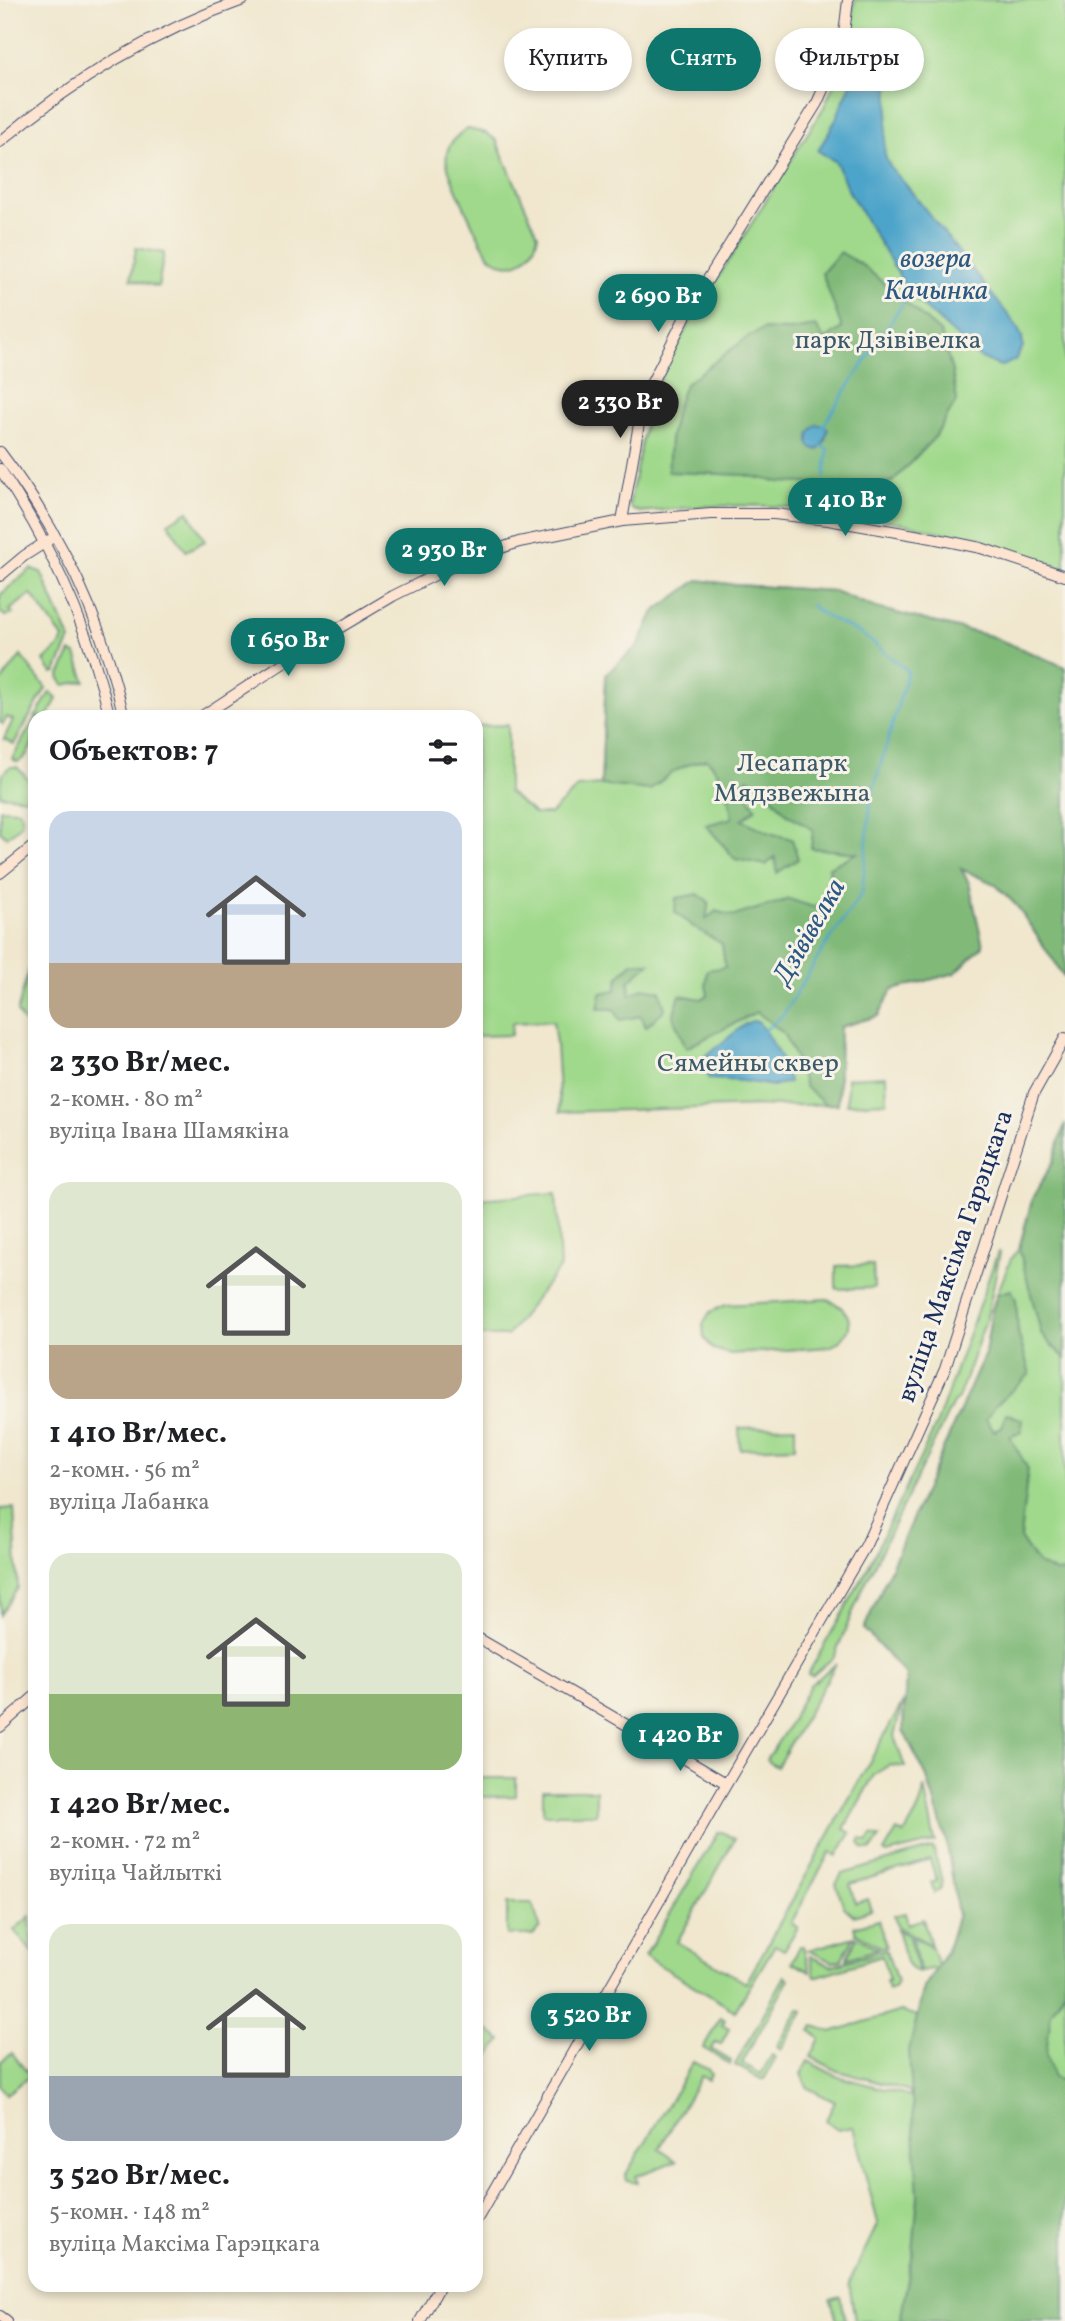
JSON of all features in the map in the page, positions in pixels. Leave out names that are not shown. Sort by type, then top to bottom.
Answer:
[{"type":"main road","points":[[0,142],[53,99],[116,57],[184,22],[243,0]]},
{"type":"main road","points":[[622,521],[640,418],[650,386],[687,313],[817,103],[838,55],[844,34],[848,0]]},
{"type":"main road","points":[[0,452],[56,536],[88,601],[102,636],[122,710]]},
{"type":"main road","points":[[0,469],[44,543],[75,606],[108,710]]},
{"type":"main road","points":[[211,710],[393,596],[463,561],[519,542],[622,521],[710,514],[774,514],[981,548],[1065,576]]},
{"type":"main road","points":[[0,576],[24,556],[56,536]]},
{"type":"main road","points":[[0,873],[28,851]]},
{"type":"main road","name":"вуліца Максіма Гарэцкага","points":[[483,2209],[726,1783],[866,1545],[945,1369],[1034,1093],[1065,1038]]},
{"type":"main road","points":[[483,1641],[726,1783]]},
{"type":"main road","points":[[0,1727],[28,1702]]},
{"type":"main road","points":[[420,2321],[437,2292]]},
{"type":"main road","points":[[0,2316],[7,2321]]},
{"type":"green space","name":"парк Дзівівелка","points":[[855,0],[1065,0],[1065,569],[937,531],[848,514],[759,506],[706,506],[640,512],[629,506],[649,404],[667,364],[824,107],[831,91],[924,91],[924,28],[850,28]]},
{"type":"green space","points":[[468,129],[486,133],[496,140],[538,235],[532,251],[514,264],[499,262],[487,252],[449,170],[449,147],[455,138]]},
{"type":"green space","points":[[136,248],[164,253],[158,287],[131,279]]},
{"type":"green space","points":[[840,252],[865,267],[941,333],[957,400],[935,437],[892,482],[870,486],[779,482],[744,475],[668,472],[670,439],[676,409],[685,384],[748,337],[764,329],[790,330],[816,326],[825,340],[842,328],[822,273]]},
{"type":"green space","points":[[188,511],[205,541],[186,551],[168,523]]},
{"type":"green space","points":[[31,569],[41,572],[70,639],[56,672],[52,673],[44,661],[60,646],[63,638],[31,594],[10,610],[13,614],[5,616],[0,612],[0,595]]},
{"type":"green space","name":"Лесапарк Мядзвежына","points":[[698,580],[834,591],[876,608],[990,636],[1065,667],[1065,978],[1017,906],[995,884],[961,869],[969,883],[983,946],[955,973],[892,990],[878,1016],[840,1027],[838,1104],[560,1112],[553,1021],[512,1023],[511,1035],[483,1036],[483,726],[508,725],[508,792],[535,814],[550,814],[578,787],[601,785],[606,674],[638,646],[654,612]]},
{"type":"green space","name":"Лесапарк Мядзвежына","points":[[698,580],[834,591],[876,608],[990,636],[1065,667],[1065,978],[1017,906],[995,884],[961,869],[969,883],[983,946],[955,973],[892,990],[878,1016],[840,1027],[838,1104],[825,1104],[805,1087],[783,1033],[757,1012],[686,1048],[673,1016],[680,995],[701,999],[708,995],[707,970],[725,967],[722,944],[675,912],[676,898],[698,894],[709,902],[706,919],[716,911],[734,916],[789,899],[813,907],[823,901],[831,891],[829,867],[857,853],[811,848],[813,830],[786,813],[761,784],[747,778],[745,792],[756,808],[742,820],[770,833],[792,839],[798,859],[777,873],[775,857],[766,865],[735,859],[706,825],[732,818],[725,786],[707,759],[677,770],[650,790],[601,785],[606,674],[638,646],[654,612]]},
{"type":"green space","points":[[71,652],[76,654],[85,681],[64,685],[59,677]]},
{"type":"green space","points":[[21,656],[46,688],[33,710],[28,710],[28,720],[14,744],[4,739],[13,720],[7,717],[3,724],[0,722],[0,683]]},
{"type":"green space","points":[[50,692],[57,699],[51,710],[40,710]]},
{"type":"green space","points":[[28,730],[27,754],[18,762],[12,759]]},
{"type":"green space","points":[[17,767],[28,779],[28,798],[0,795],[2,776],[7,769]]},
{"type":"green space","points":[[0,809],[18,810],[22,815],[21,825],[7,837],[0,831]]},
{"type":"green space","points":[[633,962],[650,963],[629,981],[630,995],[643,988],[660,991],[665,1009],[646,1027],[641,1016],[620,1020],[614,1009],[598,1009],[601,993],[616,990],[619,976]]},
{"type":"green space","points":[[28,973],[28,1029],[17,1012]]},
{"type":"green space","points":[[886,1076],[887,1102],[847,1104],[847,1078]]},
{"type":"green space","points":[[1065,1124],[1065,2321],[855,2321],[849,2283],[878,2223],[853,2127],[838,2130],[826,2120],[835,2102],[808,2088],[801,2074],[808,2061],[836,2076],[910,2096],[910,2091],[838,2071],[811,2057],[820,2038],[811,2031],[814,2026],[831,2032],[901,2011],[917,2016],[924,1988],[936,1968],[920,1971],[911,1936],[932,1948],[938,1965],[947,1950],[958,1914],[947,1844],[927,1777],[903,1730],[906,1675],[864,1629],[985,1354],[997,1294],[1011,1259],[1019,1248],[1033,1197],[1053,1162]]},
{"type":"green space","points":[[1065,1124],[1065,1358],[1042,1336],[1019,1249],[1033,1197],[1053,1162]]},
{"type":"green space","points":[[556,1193],[560,1267],[507,1336],[483,1336],[483,1198]]},
{"type":"green space","points":[[998,1252],[1000,1253],[987,1317],[958,1399],[953,1403],[861,1592],[834,1657],[812,1676],[808,1674],[867,1570],[937,1423]]},
{"type":"green space","points":[[873,1265],[874,1288],[836,1289],[836,1266]]},
{"type":"green space","points":[[1011,1290],[1016,1299],[1018,1332],[1030,1374],[996,1405],[986,1419],[994,1431],[1002,1428],[1006,1413],[1023,1420],[1021,1432],[1010,1437],[1028,1469],[1020,1538],[1038,1564],[1054,1572],[1065,1573],[1065,1990],[1051,2013],[1046,2055],[1054,2078],[1065,2082],[1065,2321],[900,2321],[913,2252],[918,2196],[909,2050],[924,1988],[947,1951],[958,1914],[947,1844],[927,1777],[903,1730],[906,1675],[864,1629],[985,1354],[997,1294]]},
{"type":"green space","points":[[827,1299],[843,1309],[849,1322],[845,1335],[830,1347],[730,1354],[713,1349],[704,1338],[703,1324],[710,1312],[726,1305]]},
{"type":"green space","points":[[795,1426],[795,1447],[740,1449],[739,1428]]},
{"type":"green space","points":[[14,1508],[18,1588],[0,1615],[0,1509]]},
{"type":"green space","points":[[836,1664],[777,1767],[766,1760],[810,1685]]},
{"type":"green space","points":[[903,1702],[894,1736],[905,1767],[889,1765],[874,1775],[844,1829],[851,1833],[837,1856],[830,1852],[791,1923],[798,1927],[784,1950],[775,1945],[735,2011],[645,1956],[718,1832],[722,1832],[735,1839],[677,1942],[746,1983]]},
{"type":"green space","points":[[483,1778],[516,1778],[516,1796],[483,1797]]},
{"type":"green space","points":[[924,1787],[935,1842],[887,1854],[884,1852],[897,1830],[904,1834],[914,1817],[922,1800]]},
{"type":"green space","points":[[543,1790],[596,1790],[596,1814],[543,1814]]},
{"type":"green space","points":[[872,1835],[880,1838],[871,1850],[863,1849],[859,1843],[861,1839],[868,1842]]},
{"type":"green space","points":[[933,1848],[942,1880],[941,1888],[934,1893],[931,1883],[937,1881],[930,1860],[850,1884],[855,1903],[868,1899],[872,1910],[854,1916],[844,1907],[836,1884],[842,1874]]},
{"type":"green space","points":[[507,1903],[532,1903],[540,1927],[533,1935],[507,1935]]},
{"type":"green space","points":[[905,1913],[908,1924],[923,1919],[931,1945],[897,1926],[894,1916]]},
{"type":"green space","points":[[28,1918],[28,1947],[14,1930]]},
{"type":"green space","points":[[878,1920],[886,1947],[882,1948],[856,1933],[854,1927]]},
{"type":"green space","points":[[897,1929],[908,1935],[919,1972],[911,1969],[906,1962]]},
{"type":"green space","points":[[854,1937],[841,1960],[832,1962],[808,1950]]},
{"type":"green space","points":[[857,1937],[878,1949],[846,1959]]},
{"type":"green space","points":[[800,1946],[803,1946],[810,1972],[792,1962]]},
{"type":"green space","points":[[886,1950],[897,1981],[894,1988],[888,1990],[886,1981],[889,1980],[882,1956],[815,1977],[810,1956],[831,1966]]},
{"type":"green space","points":[[785,1976],[789,1979],[742,2063],[761,2074],[772,2055],[776,2058],[764,2079],[761,2079],[735,2065]]},
{"type":"green space","points":[[799,2009],[803,2011],[781,2050],[777,2047]]},
{"type":"green space","points":[[721,2017],[725,2020],[722,2025],[729,2029],[721,2044],[715,2042],[711,2049],[731,2061],[730,2064],[703,2048]]},
{"type":"green space","points":[[488,2030],[501,2040],[483,2064],[483,2037]]},
{"type":"green space","points":[[12,2053],[28,2073],[28,2078],[6,2094],[0,2086],[0,2062]]},
{"type":"green space","points":[[693,2062],[708,2069],[711,2074],[708,2080],[701,2076],[659,2149],[676,2161],[636,2176],[638,2183],[626,2181],[625,2176]]},
{"type":"green space","points":[[840,2297],[846,2319],[837,2321],[831,2300]]},
{"type":"water","name":"возера Качынка","points":[[848,91],[889,91],[885,155],[889,164],[1016,325],[1023,347],[1015,360],[1003,366],[979,357],[911,295],[849,192],[836,162],[818,151]]},
{"type":"water","points":[[816,425],[824,425],[828,429],[824,443],[818,450],[810,447],[809,440]]},
{"type":"water","points":[[752,1021],[758,1021],[772,1043],[789,1082],[773,1086],[709,1079],[702,1059]]},
{"type":"waterway","name":"Дзівівелка","points":[[823,426],[903,303],[911,295]]},
{"type":"waterway","name":"Дзівівелка","points":[[818,445],[828,449],[825,476]]},
{"type":"waterway","name":"Дзівівелка","points":[[764,1031],[783,1015],[862,893],[871,798],[908,671],[864,636],[811,605]]},
{"type":"park label","name":"Сямейны сквер","points":[[748,1064]]}]
